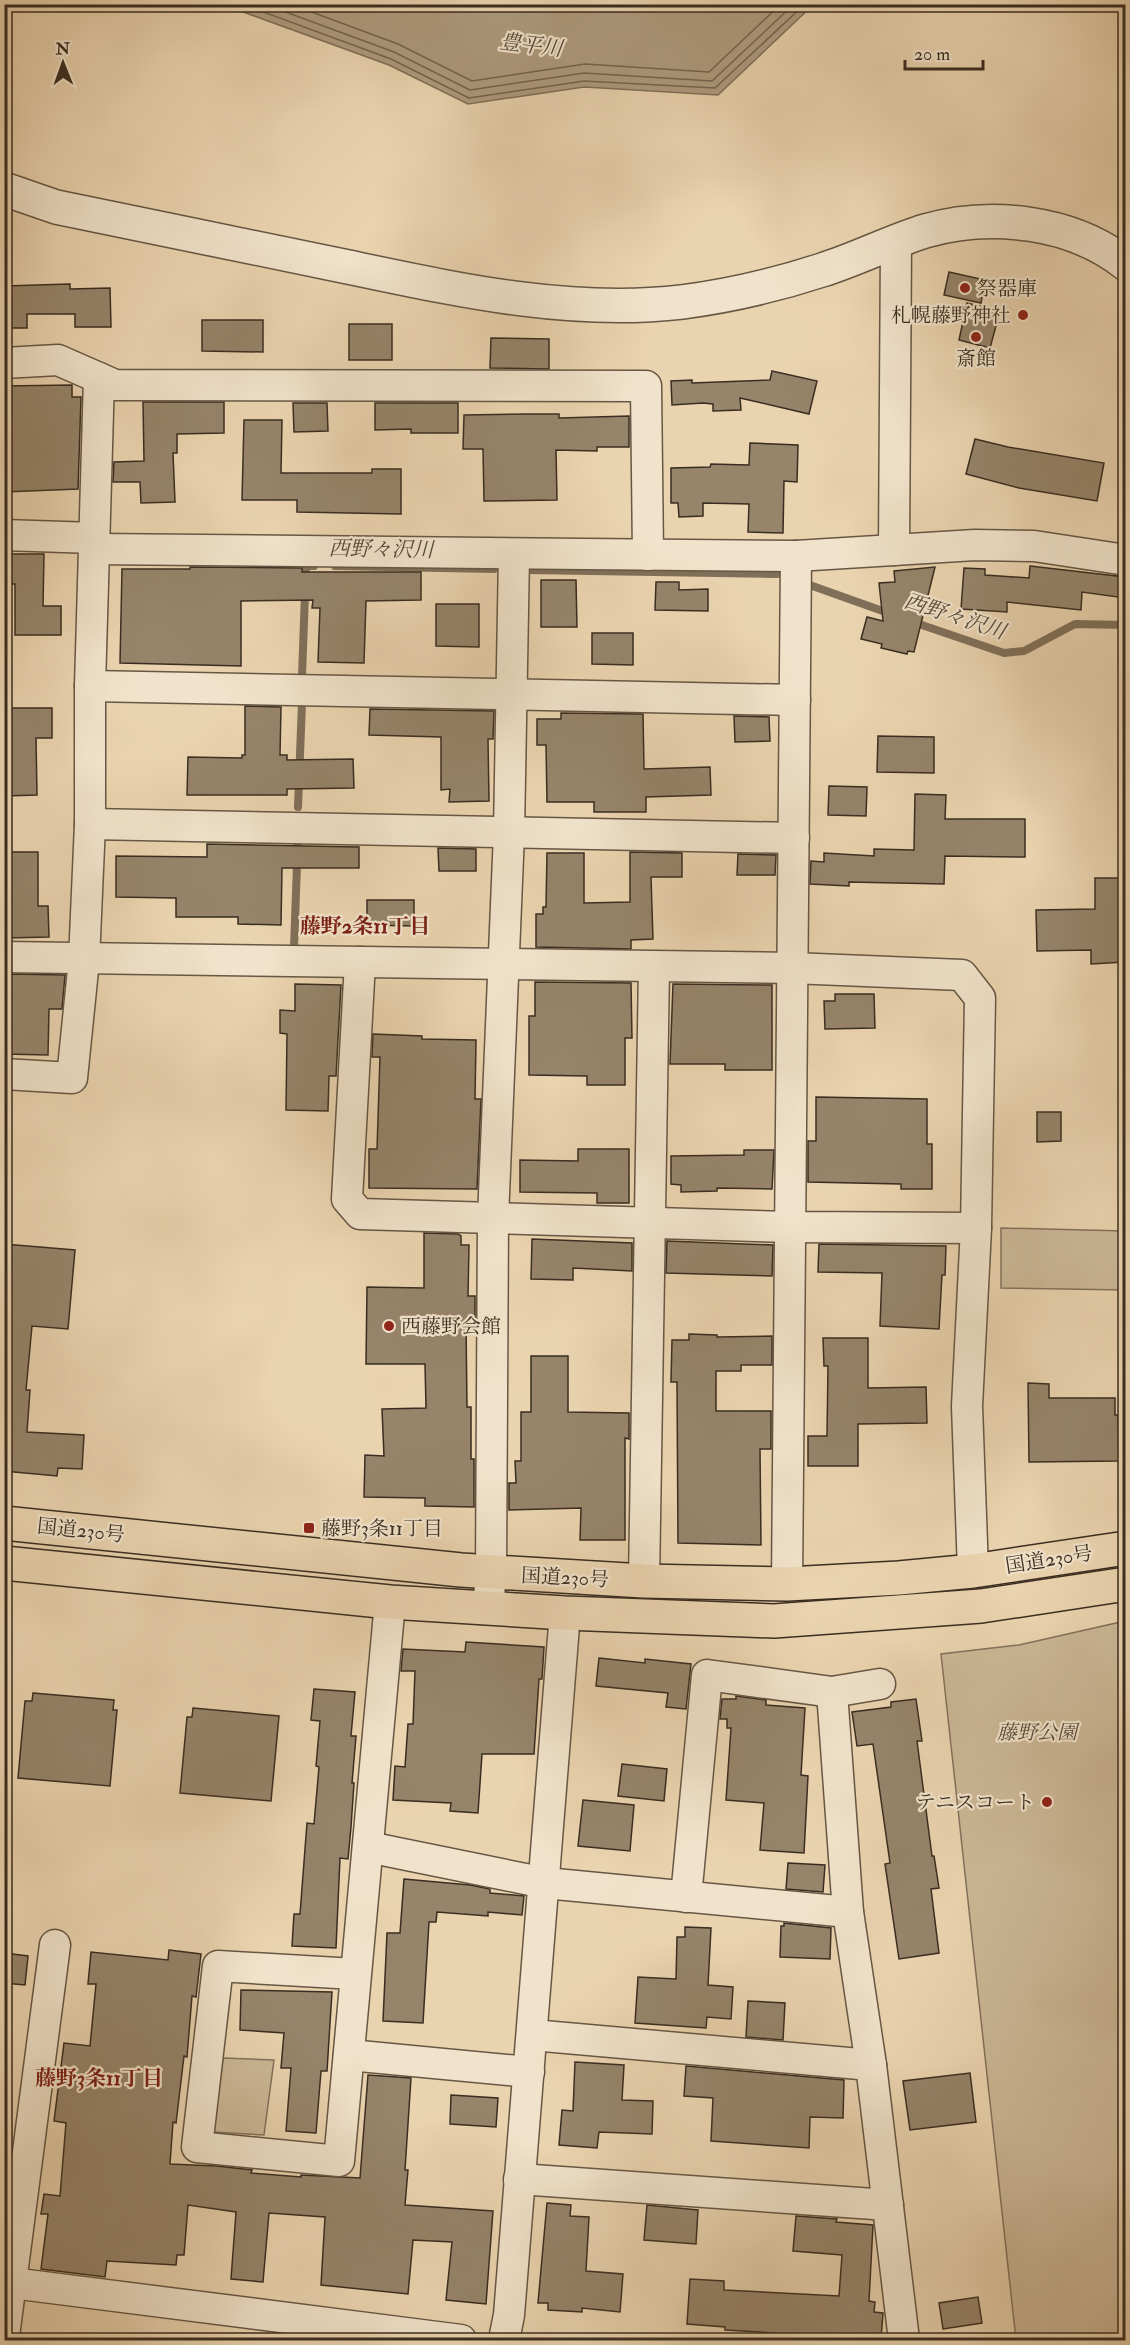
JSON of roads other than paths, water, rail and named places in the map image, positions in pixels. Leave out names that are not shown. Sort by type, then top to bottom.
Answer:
[{"type":"highway","name":"国道230号","points":[[4,1523],[491,1573],[644,1581],[786,1584],[899,1578],[973,1571],[1125,1548]]},
{"type":"highway","name":"国道230号","points":[[4,1563],[390,1602],[565,1613],[774,1621],[981,1606],[1125,1584]]},
{"type":"street","points":[[4,189],[56,207],[524,301],[601,306],[681,302],[762,288],[824,269],[927,231],[968,223],[1009,223],[1048,228],[1077,237],[1114,255],[1125,264]]},
{"type":"street","points":[[894,550],[896,242]]},
{"type":"street","points":[[4,363],[58,360],[115,385],[646,386],[648,555]]},
{"type":"street","points":[[4,1074],[72,1077],[84,960],[90,824],[90,686],[99,378]]},
{"type":"street","points":[[4,535],[94,544],[514,554],[796,556],[975,545],[1034,546],[1125,560]]},
{"type":"street","points":[[488,1609],[491,1573],[493,1218],[509,833],[514,554]]},
{"type":"street","points":[[786,1584],[796,556]]},
{"type":"street","points":[[90,686],[795,700]]},
{"type":"street","points":[[90,824],[794,838]]},
{"type":"street","points":[[4,957],[84,960],[792,968],[962,975],[980,998],[976,1228],[967,1406],[973,1571]]},
{"type":"street","points":[[360,962],[347,1199],[360,1214],[790,1227],[976,1228]]},
{"type":"street","points":[[644,1581],[654,967]]},
{"type":"street","points":[[355,1974],[218,1966],[197,2147],[339,2161],[390,1602]]},
{"type":"street","points":[[504,2340],[509,2315],[565,1613]]},
{"type":"street","points":[[686,1897],[707,1675],[832,1692],[880,1684]]},
{"type":"street","points":[[832,1692],[848,1912],[871,2065],[904,2340]]},
{"type":"street","points":[[369,1847],[544,1883],[848,1912]]},
{"type":"street","points":[[4,2336],[8,2283],[55,1945]]},
{"type":"street","points":[[532,2035],[871,2065]]},
{"type":"street","points":[[349,2055],[529,2072]]},
{"type":"street","points":[[519,2179],[888,2205]]},
{"type":"street","points":[[8,2283],[461,2340]]},
{"type":"water","name":"豊平川","points":[[224,5],[813,5],[718,95],[584,87],[468,104],[389,65]]},
{"type":"waterway","name":"西野々沢川","points":[[302,676],[306,566],[314,566]]},
{"type":"waterway","name":"西野々沢川","points":[[335,566],[494,569]]},
{"type":"waterway","name":"西野々沢川","points":[[527,570],[777,574]]},
{"type":"waterway","name":"西野々沢川","points":[[807,584],[891,614]]},
{"type":"waterway","name":"西野々沢川","points":[[913,622],[1004,653],[1024,651],[1075,624],[1126,625]]},
{"type":"waterway","name":"西野々沢川","points":[[298,807],[302,703]]},
{"type":"waterway","name":"西野々沢川","points":[[294,948],[298,837]]},
{"type":"place","name":"祭器庫","points":[[965,288]]},
{"type":"place","name":"札幌藤野神社","points":[[1023,315]]},
{"type":"place","name":"斎館","points":[[976,337]]},
{"type":"place","name":"西藤野会館","points":[[389,1326]]},
{"type":"place","name":"藤野3条11丁目","points":[[309,1528]]},
{"type":"place","name":"テニスコート","points":[[1047,1802]]},
{"type":"district","name":"藤野2条11丁目","points":[[365,926]]},
{"type":"district","name":"藤野3条11丁目","points":[[99,2078]]},
{"type":"park label","name":"藤野公園","points":[[1037,1732]]}]
